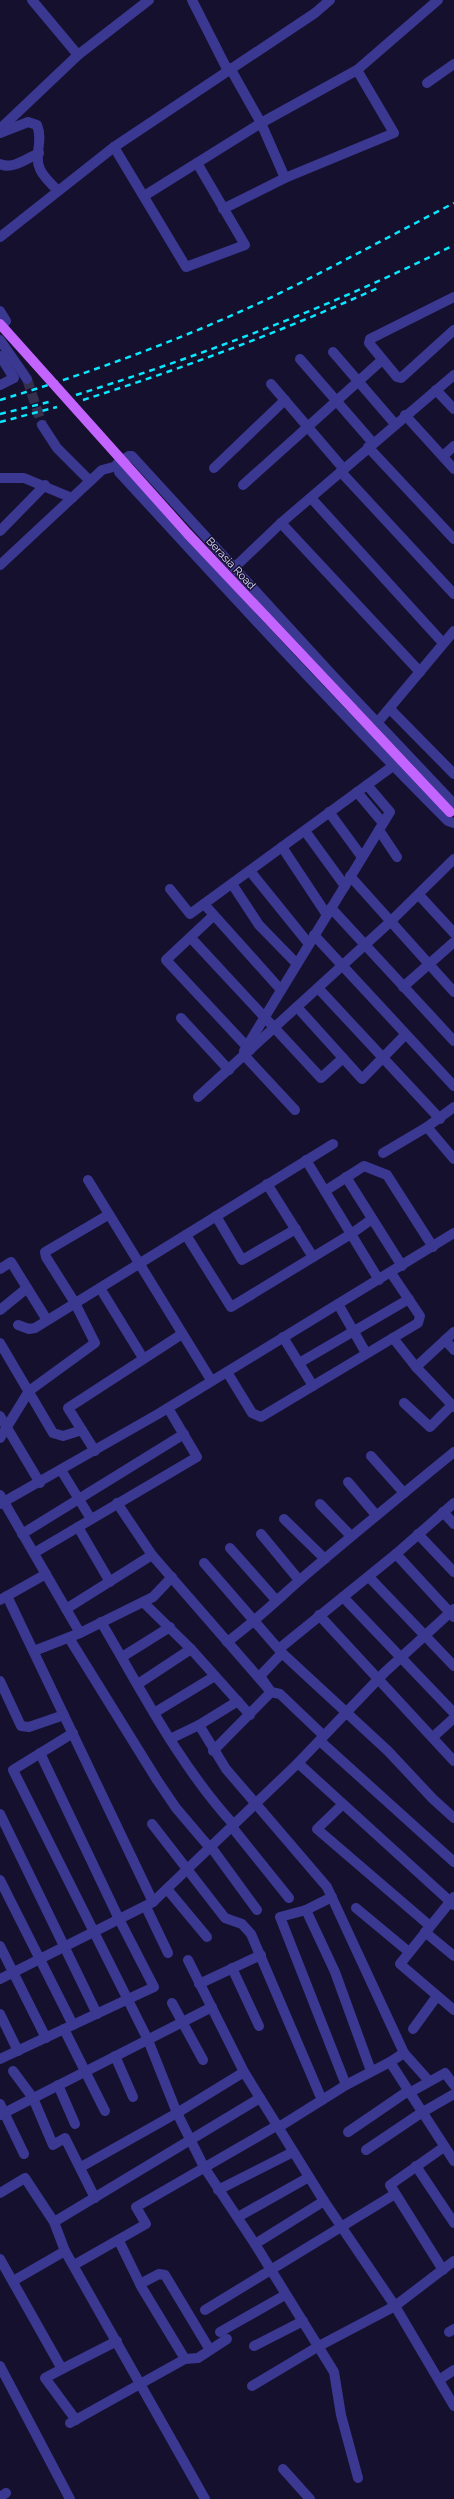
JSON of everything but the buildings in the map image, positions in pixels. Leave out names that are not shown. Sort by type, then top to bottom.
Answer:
[{"type":"main road","name":"Berasia Road","points":[[0,326],[192,539],[452,808]]},
{"type":"street","points":[[32,0],[78,55]]},
{"type":"street","points":[[0,129],[78,55],[149,0]]},
{"type":"street","points":[[192,0],[229,69],[261,123],[285,178]]},
{"type":"street","points":[[0,237],[114,147],[315,12],[330,0]]},
{"type":"street","points":[[144,196],[261,123],[357,70],[438,0]]},
{"type":"street","points":[[427,83],[454,64]]},
{"type":"street","points":[[223,209],[285,178],[394,133],[357,70]]},
{"type":"street","points":[[0,133],[28,122],[37,125],[41,135],[39,168],[58,191]]},
{"type":"street","points":[[114,147],[186,267],[245,245],[197,163]]},
{"type":"street","points":[[0,164],[6,167],[12,166],[39,153]]},
{"type":"street","points":[[454,298],[370,340],[372,348],[397,377],[401,378],[454,330]]},
{"type":"street","points":[[0,311],[6,321],[0,326]]},
{"type":"street","points":[[0,340],[22,369],[27,379]]},
{"type":"street","points":[[333,352],[395,424]]},
{"type":"street","points":[[0,356],[14,378],[0,384]]},
{"type":"street","points":[[300,359],[338,402],[370,445],[454,539]]},
{"type":"street","points":[[243,485],[338,402],[382,360]]},
{"type":"street","points":[[235,567],[281,523],[312,498],[405,415],[454,375]]},
{"type":"street","points":[[271,384],[342,466],[340,472]]},
{"type":"street","points":[[436,390],[454,409]]},
{"type":"street","points":[[214,468],[285,400]]},
{"type":"street","points":[[405,415],[454,469]]},
{"type":"street","points":[[42,425],[57,448],[90,481]]},
{"type":"street","points":[[443,456],[454,446]]},
{"type":"street","points":[[0,565],[102,470],[117,466],[129,456],[132,456],[235,567],[452,808]]},
{"type":"street","points":[[117,466],[119,472],[271,638],[393,766],[448,821],[454,823]]},
{"type":"street","points":[[340,472],[454,594]]},
{"type":"street","points":[[0,478],[14,476],[45,485],[72,498]]},
{"type":"street","points":[[0,531],[45,485]]},
{"type":"street","points":[[312,498],[444,643]]},
{"type":"street","points":[[0,521],[14,518]]},
{"type":"street","points":[[281,523],[420,672]]},
{"type":"street","points":[[376,723],[390,709],[454,631]]},
{"type":"street","points":[[390,709],[454,774]]},
{"type":"street","points":[[170,889],[190,914],[393,766]]},
{"type":"street","points":[[245,1052],[265,1016],[390,812],[367,785]]},
{"type":"street","points":[[357,792],[381,826],[398,857]]},
{"type":"street","points":[[329,812],[362,857]]},
{"type":"street","points":[[305,831],[345,886]]},
{"type":"street","points":[[282,847],[329,912],[365,946],[454,1041]]},
{"type":"street","points":[[198,1097],[229,1070],[245,1052],[274,1028],[365,946],[419,895],[454,859]]},
{"type":"street","points":[[250,870],[312,940],[342,966],[454,1086]]},
{"type":"street","points":[[350,876],[454,992]]},
{"type":"street","points":[[232,884],[259,925],[297,964]]},
{"type":"street","points":[[419,895],[454,933]]},
{"type":"street","points":[[204,904],[213,916],[281,990]]},
{"type":"street","points":[[213,916],[166,960],[296,1110]]},
{"type":"street","points":[[191,938],[321,1078],[343,1058]]},
{"type":"street","points":[[403,987],[454,942]]},
{"type":"street","points":[[318,988],[440,1118]]},
{"type":"street","points":[[297,1007],[362,1079],[405,1035]]},
{"type":"street","points":[[181,1018],[229,1070]]},
{"type":"street","points":[[383,1152],[427,1127],[454,1107]]},
{"type":"street","points":[[427,1127],[454,1159]]},
{"type":"street","points":[[18,1325],[28,1329],[35,1328],[332,1144]]},
{"type":"street","points":[[306,1160],[379,1280]]},
{"type":"street","points":[[325,1191],[364,1166],[384,1172],[432,1247]]},
{"type":"street","points":[[346,1178],[402,1266]]},
{"type":"street","points":[[88,1180],[108,1216],[211,1380]]},
{"type":"street","points":[[267,1184],[313,1257]]},
{"type":"street","points":[[0,1438],[29,1391],[95,1343],[75,1303],[46,1257],[45,1252],[108,1216]]},
{"type":"street","points":[[216,1216],[242,1260],[296,1229]]},
{"type":"street","points":[[186,1235],[232,1307],[351,1234],[372,1219]]},
{"type":"street","points":[[80,1633],[34,1553],[1,1500],[40,1483],[168,1408],[211,1380],[227,1372],[391,1273],[454,1233]]},
{"type":"street","points":[[0,1269],[11,1262],[47,1320]]},
{"type":"street","points":[[227,1372],[252,1413],[261,1417],[393,1338],[421,1320],[391,1273]]},
{"type":"street","points":[[0,1310],[27,1288]]},
{"type":"street","points":[[100,1288],[143,1358]]},
{"type":"street","points":[[299,1363],[409,1299]]},
{"type":"street","points":[[338,1304],[366,1354]]},
{"type":"street","points":[[416,1367],[454,1332]]},
{"type":"street","points":[[95,1451],[68,1408],[182,1334]]},
{"type":"street","points":[[283,1337],[313,1386]]},
{"type":"street","points":[[393,1338],[416,1367],[453,1406],[430,1427],[404,1403]]},
{"type":"street","points":[[445,1340],[454,1350]]},
{"type":"street","points":[[0,1343],[53,1433],[63,1436],[82,1430]]},
{"type":"street","points":[[34,1553],[197,1457],[168,1408]]},
{"type":"street","points":[[0,1416],[40,1483]]},
{"type":"street","points":[[22,1534],[184,1434]]},
{"type":"street","points":[[227,1642],[254,1622],[276,1600],[376,1514],[454,1452]]},
{"type":"street","points":[[371,1456],[404,1493]]},
{"type":"street","points":[[61,1470],[91,1519]]},
{"type":"street","points":[[348,1482],[376,1514]]},
{"type":"street","points":[[117,1503],[152,1555],[271,1692],[280,1694],[322,1738],[454,1862]]},
{"type":"street","points":[[271,1692],[260,1676],[281,1650],[319,1615],[396,1554],[454,1503]]},
{"type":"street","points":[[320,1504],[351,1536]]},
{"type":"street","points":[[443,1512],[454,1524]]},
{"type":"street","points":[[284,1519],[325,1559]]},
{"type":"street","points":[[78,1527],[110,1582]]},
{"type":"street","points":[[260,1534],[299,1580]]},
{"type":"street","points":[[418,1534],[454,1572]]},
{"type":"street","points":[[230,1548],[276,1600]]},
{"type":"street","points":[[0,1979],[149,1904],[167,1889],[257,1804],[378,1679],[401,1657],[453,1613],[396,1554]]},
{"type":"street","points":[[66,1609],[152,1555]]},
{"type":"street","points":[[204,1563],[254,1622],[281,1650],[388,1751],[433,1799],[454,1818]]},
{"type":"street","points":[[46,1574],[4,1598],[34,1651],[73,1733],[149,1904],[168,1953]]},
{"type":"street","points":[[34,1651],[69,1638],[153,1597],[172,1577]]},
{"type":"street","points":[[368,1577],[454,1666]]},
{"type":"street","points":[[343,1597],[454,1713]]},
{"type":"street","points":[[143,1602],[191,1649],[250,1715]]},
{"type":"street","points":[[319,1615],[454,1760]]},
{"type":"street","points":[[101,1622],[170,1739],[210,1799],[233,1826],[288,1898]]},
{"type":"street","points":[[122,1657],[170,1627]]},
{"type":"street","points":[[69,1638],[176,1808],[211,1847],[257,1910]]},
{"type":"street","points":[[138,1684],[191,1649]]},
{"type":"street","points":[[154,1713],[215,1676]]},
{"type":"street","points":[[0,1681],[21,1726],[29,1727],[64,1715]]},
{"type":"street","points":[[213,1751],[271,1692]]},
{"type":"street","points":[[170,1739],[199,1725],[238,1701]]},
{"type":"street","points":[[433,1737],[454,1718]]},
{"type":"street","points":[[199,1725],[213,1751],[226,1769],[327,1887],[404,2053],[429,2081]]},
{"type":"street","points":[[73,1733],[13,1770],[127,2001],[148,2040],[189,2139],[218,2190],[238,2217],[272,2271],[285,2295],[319,2346],[336,2376],[341,2415],[358,2478]]},
{"type":"street","points":[[0,2059],[127,2001],[154,1987],[119,1919],[40,1753]]},
{"type":"street","points":[[298,1763],[342,1805],[453,1901],[400,1964],[454,2010]]},
{"type":"street","points":[[342,1805],[317,1829],[428,1929],[454,1956]]},
{"type":"street","points":[[0,1814],[97,2014]]},
{"type":"street","points":[[152,1824],[186,1870],[225,1918],[242,1924],[247,1929],[261,1955],[322,2100]]},
{"type":"street","points":[[0,1880],[39,1960],[69,2027],[85,2072],[105,2111]]},
{"type":"street","points":[[167,1889],[207,1937]]},
{"type":"street","points":[[332,1897],[306,1910],[280,1917],[346,2085]]},
{"type":"street","points":[[356,1908],[409,1952]]},
{"type":"street","points":[[306,1910],[335,1972],[371,2071]]},
{"type":"street","points":[[0,1946],[46,2038]]},
{"type":"street","points":[[199,1984],[261,1955]]},
{"type":"street","points":[[188,1960],[244,2072],[279,2126],[293,2152],[341,2228],[395,2306],[454,2406]]},
{"type":"street","points":[[232,1968],[259,2026]]},
{"type":"street","points":[[413,2029],[437,1996]]},
{"type":"street","points":[[172,2003],[203,2060]]},
{"type":"street","points":[[24,2154],[2,2111],[33,2098],[212,2007]]},
{"type":"street","points":[[0,2014],[18,2051]]},
{"type":"street","points":[[74,2265],[119,2241],[146,2224],[136,2207],[404,2053]]},
{"type":"street","points":[[116,2056],[133,2097]]},
{"type":"street","points":[[390,2062],[454,2161]]},
{"type":"street","points":[[13,2071],[33,2098],[53,2145],[65,2138],[96,2198]]},
{"type":"street","points":[[81,2167],[177,2113],[244,2072]]},
{"type":"street","points":[[348,2132],[409,2092],[445,2073],[453,2080]]},
{"type":"street","points":[[58,2085],[76,2124]]},
{"type":"street","points":[[366,2150],[421,2112],[454,2094]]},
{"type":"street","points":[[54,2222],[96,2198],[189,2139],[260,2098]]},
{"type":"street","points":[[443,2270],[390,2185],[444,2147]]},
{"type":"street","points":[[218,2190],[293,2152]]},
{"type":"street","points":[[416,2166],[454,2223]]},
{"type":"street","points":[[238,2217],[309,2176]]},
{"type":"street","points":[[0,2193],[25,2178],[54,2222],[66,2251],[205,2499]]},
{"type":"street","points":[[205,2310],[272,2271],[395,2194]]},
{"type":"street","points":[[255,2244],[324,2201]]},
{"type":"street","points":[[119,2241],[140,2284],[185,2359]]},
{"type":"street","points":[[13,2281],[66,2251]]},
{"type":"street","points":[[0,2259],[62,2369]]},
{"type":"street","points":[[252,2386],[319,2346],[395,2306],[454,2261]]},
{"type":"street","points":[[140,2284],[159,2274],[164,2275],[210,2350]]},
{"type":"street","points":[[117,2341],[45,2378],[73,2422],[185,2359],[198,2358],[210,2350],[224,2335],[285,2295]]},
{"type":"street","points":[[254,2346],[303,2321]]},
{"type":"street","points":[[0,2366],[70,2499]]},
{"type":"street","points":[[439,2380],[454,2370]]},
{"type":"street","points":[[283,2469],[310,2499]]},
{"type":"tunnel","points":[[27,379],[42,425]]},
{"type":"railway","points":[[0,400],[104,366],[207,326],[297,285],[454,203]]},
{"type":"railway","points":[[76,395],[173,363],[268,328],[362,288],[454,245]]},
{"type":"railway","points":[[83,400],[158,375],[270,334],[380,287]]},
{"type":"railway","points":[[0,414],[53,401]]},
{"type":"railway","points":[[0,422],[57,407]]}]
